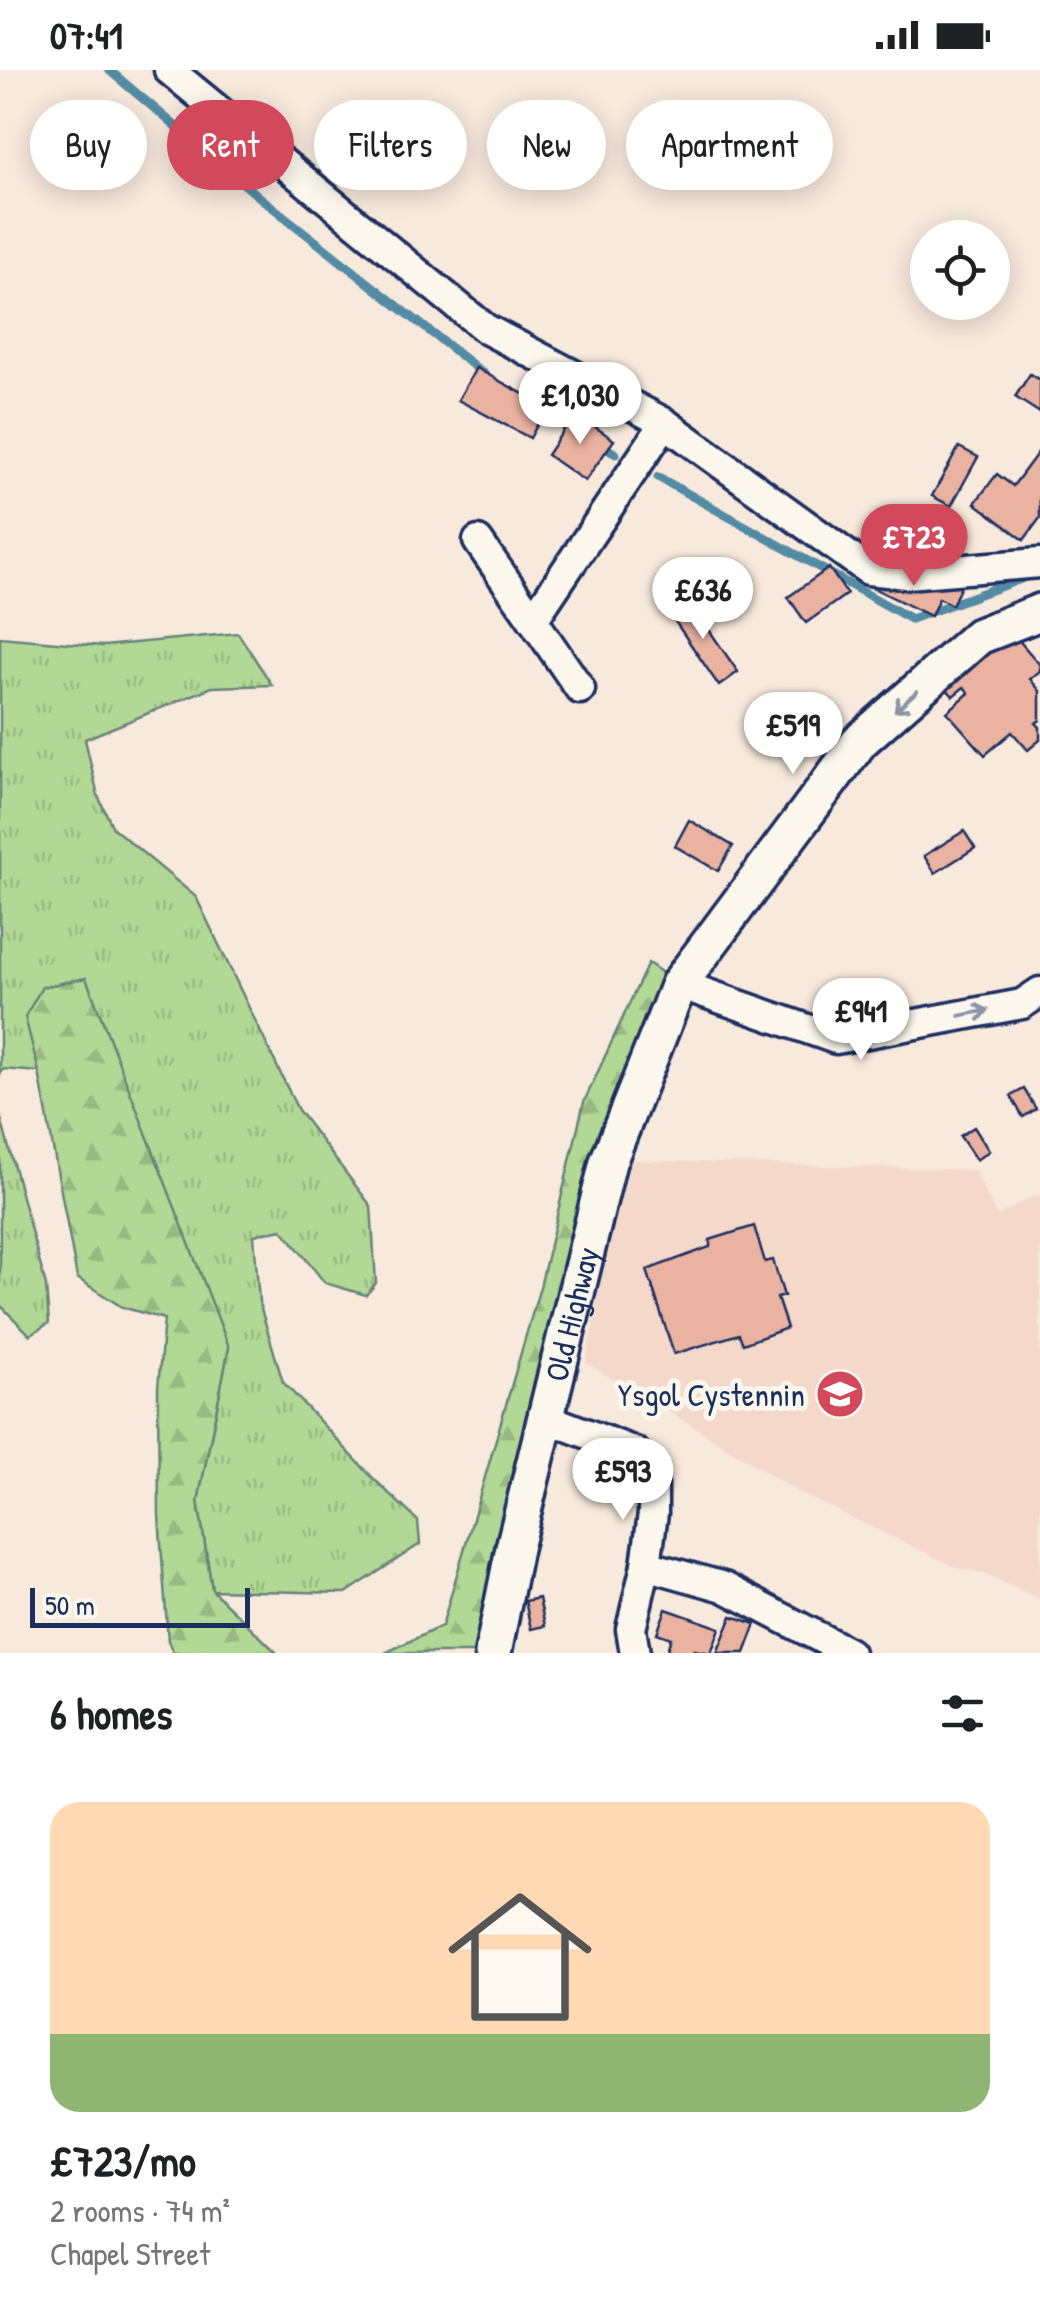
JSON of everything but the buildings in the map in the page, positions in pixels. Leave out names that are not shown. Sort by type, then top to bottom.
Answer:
[{"type":"street","points":[[169,70],[486,329],[665,424],[868,570],[906,574],[1040,563]]},
{"type":"street","points":[[532,620],[665,424]]},
{"type":"street","points":[[478,541],[580,689]]},
{"type":"street","name":"Old Highway","points":[[493,1653],[514,1548],[608,1162],[678,984],[860,741],[979,636],[1040,612]]},
{"type":"street","points":[[678,984],[836,1039],[1022,1004],[1040,992]]},
{"type":"street","points":[[546,1418],[635,1452],[652,1483],[654,1513],[632,1629],[635,1653]]},
{"type":"street","points":[[646,1565],[724,1587],[849,1653]]},
{"type":"shaded area","name":"Ysgol Cystennin","points":[[623,1160],[974,1170],[997,1216],[1040,1195],[1040,1599],[981,1573],[960,1569],[801,1494],[586,1363]]},
{"type":"green space","points":[[238,633],[272,685],[212,687],[85,739],[98,796],[113,828],[196,897],[298,1110],[371,1206],[376,1283],[366,1295],[325,1283],[282,1229],[254,1235],[259,1302],[283,1382],[418,1521],[420,1544],[346,1593],[212,1590],[198,1501],[229,1347],[195,1262],[39,1072],[3,1069],[0,1074],[0,637],[103,646]]},
{"type":"green space","points":[[648,963],[670,978],[484,1653],[385,1653],[442,1626],[540,1287],[584,1102]]},
{"type":"green space","points":[[86,978],[229,1347],[198,1501],[212,1590],[277,1653],[173,1653],[168,1641],[159,1516],[158,1388],[164,1319],[122,1307],[77,1278],[25,1017],[42,987]]},
{"type":"green space","points":[[0,1115],[46,1286],[49,1323],[30,1335],[0,1305]]},
{"type":"waterway","points":[[109,70],[257,195],[484,374]]},
{"type":"waterway","points":[[533,408],[577,432]]},
{"type":"waterway","points":[[599,444],[616,454]]},
{"type":"waterway","points":[[658,477],[911,619],[1021,579]]},
{"type":"place","name":"Ysgol Cystennin","points":[[840,1394]]}]
